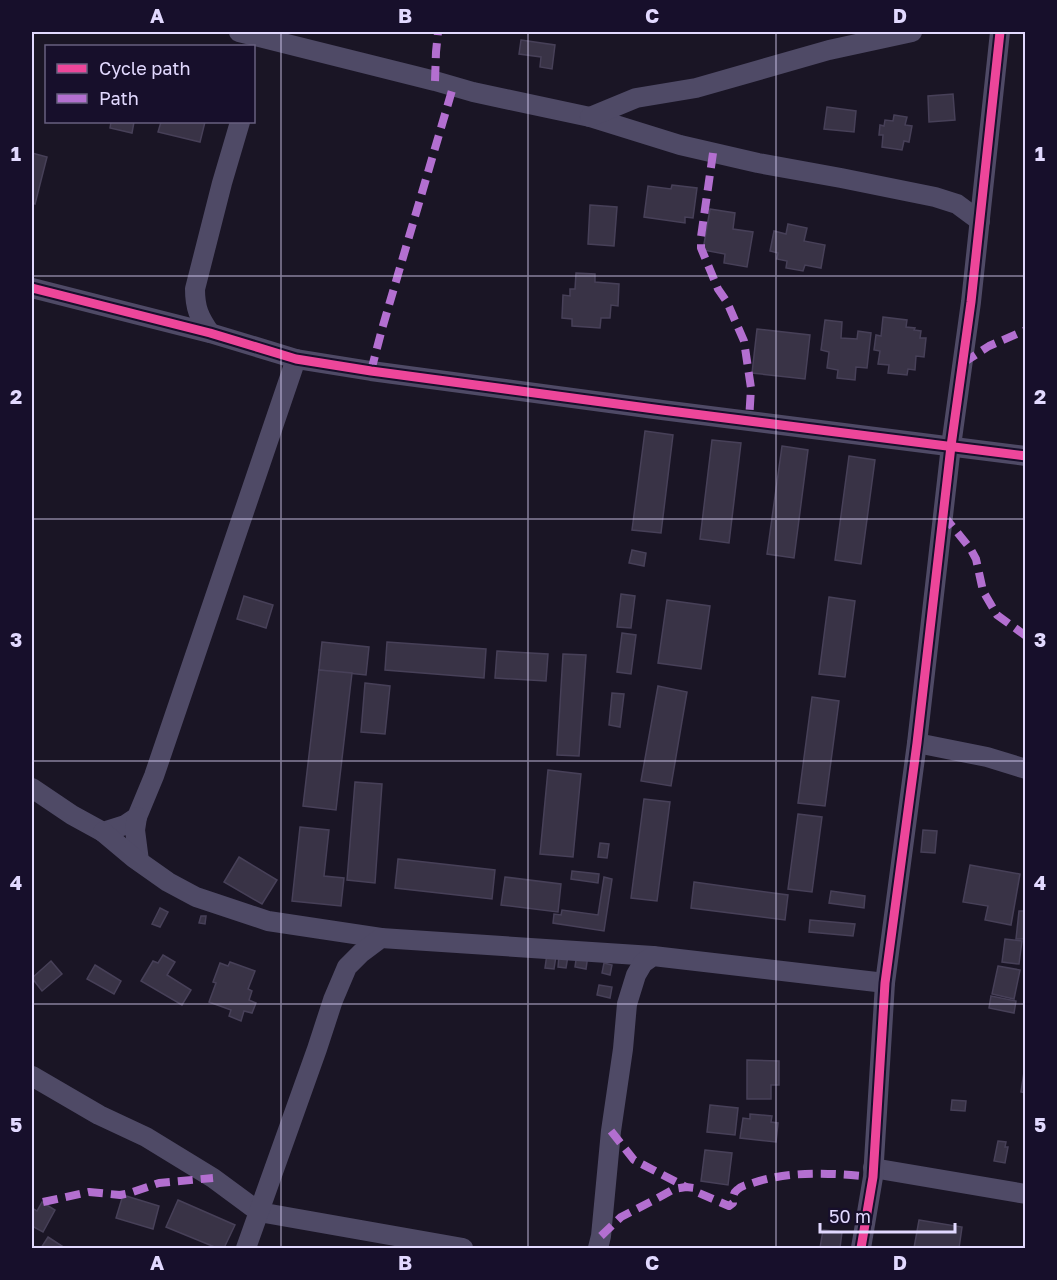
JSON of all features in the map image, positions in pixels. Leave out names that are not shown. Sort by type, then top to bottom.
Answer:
[{"type":"street","points":[[238,32],[247,45]]},
{"type":"street","points":[[238,32],[473,92],[590,117],[680,145],[758,163],[935,197],[957,204],[980,221]]},
{"type":"street","points":[[590,117],[636,98],[696,88],[829,50],[912,32]]},
{"type":"street","points":[[861,1248],[873,1177],[885,983],[963,363],[1000,32]]},
{"type":"street","points":[[210,333],[199,316],[195,303],[195,289],[240,123]]},
{"type":"street","points":[[32,288],[210,333],[296,359],[662,410],[1026,456]]},
{"type":"street","points":[[139,861],[135,830],[137,818],[170,731],[296,359]]},
{"type":"street","points":[[917,743],[987,757],[1026,769]]},
{"type":"street","points":[[32,788],[72,815],[103,832],[168,882],[196,897],[268,921],[381,938],[653,956],[885,983]]},
{"type":"street","points":[[103,832],[125,825],[137,818]]},
{"type":"street","points":[[246,1248],[333,1000],[347,967],[360,953],[381,938]]},
{"type":"street","points":[[598,1248],[627,1004],[636,975],[643,963],[653,956]]},
{"type":"street","points":[[32,1076],[99,1115],[146,1137],[213,1178],[259,1212],[463,1248]]},
{"type":"street","points":[[873,1168],[1026,1194]]},
{"type":"building","points":[[521,40],[555,45],[552,69],[540,67],[541,57],[519,54]]},
{"type":"building","points":[[953,94],[955,120],[929,122],[928,96]]},
{"type":"building","points":[[827,107],[856,111],[854,132],[824,129]]},
{"type":"building","points":[[894,115],[907,117],[905,125],[912,126],[909,142],[904,141],[902,150],[882,147],[883,135],[879,135],[880,125],[884,126],[885,120],[893,121]]},
{"type":"building","points":[[111,123],[134,123],[132,133],[110,128]]},
{"type":"building","points":[[161,123],[205,123],[200,142],[158,132]]},
{"type":"building","points":[[32,153],[47,157],[35,204],[32,203]]},
{"type":"building","points":[[672,185],[697,188],[693,218],[685,217],[685,223],[644,217],[648,186],[671,189]]},
{"type":"building","points":[[590,205],[617,207],[614,246],[588,244]]},
{"type":"building","points":[[710,209],[735,213],[733,229],[753,232],[747,267],[724,263],[725,254],[703,250]]},
{"type":"building","points":[[788,224],[807,228],[804,241],[825,245],[821,268],[805,265],[803,271],[786,268],[787,261],[777,259],[778,253],[770,251],[774,231],[786,234]]},
{"type":"building","points":[[576,273],[595,274],[595,282],[619,284],[618,306],[611,305],[610,318],[601,318],[600,328],[572,326],[572,319],[562,318],[563,295],[570,296],[570,289],[575,289]]},
{"type":"building","points":[[883,317],[907,320],[906,327],[921,331],[920,338],[926,338],[924,357],[916,356],[915,370],[908,369],[907,375],[888,373],[889,365],[878,364],[880,351],[874,350],[876,335],[881,336]]},
{"type":"building","points":[[825,320],[842,322],[841,338],[857,339],[858,331],[871,333],[867,368],[856,367],[855,380],[837,378],[838,370],[827,368],[829,352],[821,350]]},
{"type":"building","points":[[757,329],[810,335],[805,379],[752,373]]},
{"type":"building","points":[[645,431],[673,435],[661,533],[632,530]]},
{"type":"building","points":[[712,440],[741,443],[729,543],[700,539]]},
{"type":"building","points":[[782,446],[808,450],[794,558],[767,554]]},
{"type":"building","points":[[849,456],[875,460],[861,564],[835,560]]},
{"type":"building","points":[[632,550],[646,553],[644,566],[629,563]]},
{"type":"building","points":[[621,594],[635,596],[631,628],[617,627]]},
{"type":"building","points":[[244,596],[273,605],[266,628],[237,619]]},
{"type":"building","points":[[829,597],[855,601],[845,677],[819,674]]},
{"type":"building","points":[[667,600],[710,606],[701,669],[658,663]]},
{"type":"building","points":[[622,633],[636,635],[631,674],[617,672]]},
{"type":"building","points":[[322,642],[369,647],[366,675],[319,670]]},
{"type":"building","points":[[387,642],[486,649],[484,678],[385,670]]},
{"type":"building","points":[[497,651],[548,654],[546,681],[495,678]]},
{"type":"building","points":[[563,654],[586,655],[579,756],[557,755]]},
{"type":"building","points":[[319,670],[352,673],[336,810],[303,806]]},
{"type":"building","points":[[365,683],[390,686],[385,734],[361,732]]},
{"type":"building","points":[[658,686],[687,692],[671,786],[641,781]]},
{"type":"building","points":[[612,693],[624,694],[620,727],[609,725]]},
{"type":"building","points":[[812,697],[839,701],[825,806],[798,803]]},
{"type":"building","points":[[548,770],[581,774],[573,857],[540,854]]},
{"type":"building","points":[[355,782],[382,784],[375,883],[347,880]]},
{"type":"building","points":[[644,799],[670,802],[657,901],[631,898]]},
{"type":"building","points":[[798,814],[822,817],[812,892],[788,889]]},
{"type":"building","points":[[300,827],[329,830],[324,876],[344,878],[341,906],[292,901]]},
{"type":"building","points":[[923,830],[937,831],[935,853],[921,852]]},
{"type":"building","points":[[600,843],[609,844],[607,858],[598,857]]},
{"type":"building","points":[[239,857],[277,880],[262,904],[224,882]]},
{"type":"building","points":[[398,859],[495,870],[492,899],[395,888]]},
{"type":"building","points":[[970,865],[1020,874],[1011,925],[985,920],[988,906],[963,902]]},
{"type":"building","points":[[572,871],[599,874],[598,883],[571,879]]},
{"type":"building","points":[[505,877],[561,884],[558,912],[501,905]]},
{"type":"building","points":[[604,877],[612,879],[604,931],[553,923],[554,914],[561,915],[562,910],[598,915]]},
{"type":"building","points":[[694,882],[788,895],[785,920],[691,908]]},
{"type":"building","points":[[831,891],[865,896],[864,908],[829,903]]},
{"type":"building","points":[[160,908],[168,912],[160,927],[152,924]]},
{"type":"building","points":[[1019,911],[1026,911],[1026,939],[1016,939]]},
{"type":"building","points":[[201,916],[206,916],[205,924],[199,923]]},
{"type":"building","points":[[810,920],[855,924],[853,936],[809,932]]},
{"type":"building","points":[[1005,939],[1022,941],[1019,964],[1002,962]]},
{"type":"building","points":[[577,953],[588,955],[586,969],[575,967]]},
{"type":"building","points":[[547,954],[556,956],[554,969],[545,968]]},
{"type":"building","points":[[163,955],[175,962],[167,975],[191,990],[182,1005],[141,981],[153,961],[158,963]]},
{"type":"building","points":[[559,955],[568,956],[566,968],[558,967]]},
{"type":"building","points":[[51,961],[62,974],[42,991],[32,978]]},
{"type":"building","points":[[230,962],[255,971],[248,989],[252,991],[249,1000],[256,1003],[252,1013],[244,1011],[241,1021],[229,1016],[231,1010],[209,1002],[220,963],[228,966]]},
{"type":"building","points":[[604,963],[612,965],[610,975],[602,973]]},
{"type":"building","points":[[95,965],[121,981],[114,994],[87,979]]},
{"type":"building","points":[[998,966],[1020,970],[1014,999],[992,994]]},
{"type":"building","points":[[599,985],[612,987],[610,998],[597,995]]},
{"type":"building","points":[[991,996],[1016,1001],[1014,1013],[989,1008]]},
{"type":"building","points":[[747,1060],[779,1061],[779,1085],[771,1085],[771,1099],[747,1099]]},
{"type":"building","points":[[1024,1072],[1026,1072],[1026,1093],[1021,1092]]},
{"type":"building","points":[[952,1100],[966,1101],[965,1111],[951,1110]]},
{"type":"building","points":[[710,1105],[738,1108],[735,1135],[707,1132]]},
{"type":"building","points":[[750,1114],[772,1116],[771,1122],[778,1123],[776,1142],[740,1138],[743,1118],[750,1119]]},
{"type":"building","points":[[998,1141],[1006,1142],[1005,1147],[1008,1147],[1005,1163],[994,1161]]},
{"type":"building","points":[[705,1150],[732,1153],[728,1185],[701,1181]]},
{"type":"building","points":[[123,1195],[159,1206],[153,1229],[116,1218]]},
{"type":"building","points":[[178,1200],[235,1225],[224,1248],[217,1248],[166,1227]]},
{"type":"building","points":[[42,1202],[55,1210],[43,1232],[32,1226],[32,1208],[37,1211]]},
{"type":"building","points":[[919,1220],[962,1227],[959,1248],[914,1248]]},
{"type":"building","points":[[823,1230],[842,1232],[840,1248],[820,1248]]},
{"type":"building","points":[[48,1237],[65,1248],[41,1248]]},
{"type":"marked path","points":[[435,81],[438,32]]},
{"type":"marked path","points":[[371,371],[453,87]]},
{"type":"marked path","points":[[713,153],[701,248],[744,341],[751,388],[749,421]]},
{"type":"marked path","points":[[963,363],[989,346],[1026,330]]},
{"type":"marked path","points":[[943,515],[970,548],[976,559],[983,591],[997,615],[1026,636]]},
{"type":"marked path","points":[[611,1131],[634,1160],[686,1187]]},
{"type":"marked path","points":[[601,1236],[621,1217],[674,1189],[694,1188],[699,1193],[729,1206],[733,1203],[735,1193],[741,1187],[780,1176],[827,1174],[873,1177]]},
{"type":"marked path","points":[[43,1202],[89,1192],[120,1195],[159,1183],[213,1178]]},
{"type":"cycle path","points":[[861,1248],[873,1177],[885,983],[917,743],[951,446],[971,302],[1000,32]]},
{"type":"cycle path","points":[[32,288],[210,333],[296,359],[662,410],[1026,456]]}]
